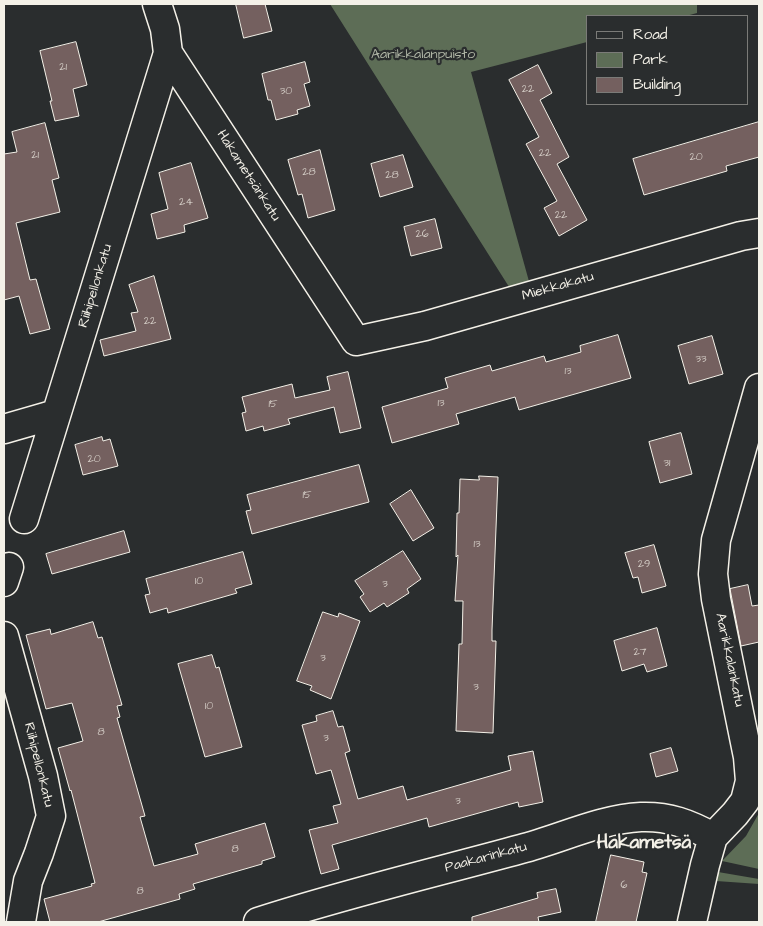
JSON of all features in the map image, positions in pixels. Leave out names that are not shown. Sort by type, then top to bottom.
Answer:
[{"type":"street","name":"Hakametsänkatu","points":[[157,4],[165,29],[168,53],[356,341]]},
{"type":"street","name":"Riihipellonkatu","points":[[24,519],[168,53]]},
{"type":"street","name":"Miekkakatu","points":[[356,341],[425,326],[759,233]]},
{"type":"street","name":"Aarikkalankatu","points":[[692,922],[713,837],[745,801],[750,781],[748,757],[716,599],[713,574],[714,551],[720,524],[759,388]]},
{"type":"street","points":[[4,429],[56,414]]},
{"type":"street","name":"Riihipellonkatu","points":[[4,636],[44,776],[51,816],[28,881],[21,922]]},
{"type":"street","name":"Paakarinkatu","points":[[258,922],[344,896],[522,849],[615,820],[641,817],[667,818],[713,837]]},
{"type":"green space","name":"Aarikkalanpuisto","points":[[330,4],[697,4],[697,13],[690,15],[586,15],[586,42],[471,72],[530,285],[511,290]]},
{"type":"green space","points":[[759,813],[759,869],[722,861],[746,836]]},
{"type":"green space","points":[[718,872],[759,879],[759,884],[716,881]]},
{"type":"building","points":[[236,4],[265,4],[272,31],[244,38]]},
{"type":"building","points":[[76,42],[87,85],[73,89],[79,116],[55,121],[40,51]]},
{"type":"building","points":[[305,62],[310,82],[304,84],[310,106],[297,110],[298,114],[276,120],[271,100],[268,100],[262,74]]},
{"type":"building","points":[[538,65],[552,93],[540,100],[569,157],[557,164],[587,220],[559,236],[544,208],[557,201],[526,144],[539,137],[509,80]]},
{"type":"building","points":[[759,122],[759,157],[726,166],[727,171],[644,195],[633,159]]},
{"type":"building","points":[[45,123],[59,178],[52,180],[60,212],[16,223],[30,280],[36,279],[50,329],[30,334],[19,296],[4,300],[4,154],[17,152],[12,132]]},
{"type":"building","points":[[320,150],[335,210],[308,218],[302,194],[298,195],[288,160]]},
{"type":"building","points":[[403,155],[413,187],[380,197],[371,164]]},
{"type":"building","points":[[191,163],[208,218],[184,225],[185,232],[157,239],[151,214],[168,209],[159,173]]},
{"type":"building","points":[[435,219],[442,248],[411,256],[404,227]]},
{"type":"building","points":[[154,276],[171,339],[104,356],[100,340],[136,331],[131,313],[138,312],[129,285]]},
{"type":"building","points":[[618,335],[631,378],[519,410],[515,397],[456,414],[459,424],[392,443],[382,407],[448,388],[445,378],[490,365],[492,371],[544,356],[546,362],[581,352],[580,346]]},
{"type":"building","points":[[712,336],[723,374],[689,384],[678,346]]},
{"type":"building","points":[[348,372],[361,428],[340,433],[334,407],[288,419],[290,424],[264,431],[263,426],[246,431],[242,413],[246,412],[242,397],[292,384],[295,398],[330,390],[327,377]]},
{"type":"building","points":[[681,433],[692,474],[660,483],[649,442]]},
{"type":"building","points":[[102,437],[103,441],[110,439],[118,466],[83,475],[75,445]]},
{"type":"building","points":[[359,465],[369,502],[252,534],[246,511],[251,510],[247,495]]},
{"type":"building","points":[[479,476],[498,477],[492,630],[492,641],[496,641],[493,733],[456,731],[459,644],[462,644],[463,601],[455,601],[458,555],[456,557],[457,513],[459,513],[460,479],[479,480]]},
{"type":"building","points":[[411,490],[434,528],[413,541],[390,504]]},
{"type":"building","points":[[124,531],[130,552],[52,574],[46,554]]},
{"type":"building","points":[[654,545],[666,586],[642,593],[638,577],[633,578],[625,553]]},
{"type":"building","points":[[403,551],[421,579],[407,589],[409,593],[387,607],[384,603],[370,612],[360,597],[364,594],[355,581]]},
{"type":"building","points":[[243,552],[252,584],[235,589],[237,593],[168,613],[167,608],[150,613],[145,595],[150,594],[146,579]]},
{"type":"building","points":[[748,585],[752,606],[759,605],[759,642],[741,646],[730,589]]},
{"type":"building","points":[[323,612],[338,617],[339,613],[360,621],[331,699],[310,690],[312,686],[297,681]]},
{"type":"building","points":[[93,622],[98,638],[102,637],[122,705],[117,706],[120,717],[117,718],[145,816],[140,817],[154,866],[198,854],[195,844],[265,823],[275,857],[262,861],[262,864],[193,884],[195,889],[179,894],[180,899],[98,922],[50,922],[44,899],[92,886],[91,884],[95,883],[58,748],[83,741],[72,703],[46,709],[26,635],[50,629],[51,634]]},
{"type":"building","points":[[657,628],[667,666],[647,672],[644,664],[622,671],[614,641]]},
{"type":"building","points":[[212,655],[216,668],[219,667],[242,747],[205,757],[178,664]]},
{"type":"building","points":[[333,711],[338,727],[343,726],[350,751],[345,753],[358,799],[403,786],[407,800],[511,770],[508,756],[533,751],[543,802],[519,807],[518,802],[429,827],[427,818],[332,845],[339,869],[321,874],[309,830],[338,823],[333,806],[341,804],[331,770],[316,774],[302,725],[317,721],[316,716]]},
{"type":"building","points":[[671,748],[678,771],[656,777],[650,754]]},
{"type":"building","points":[[611,855],[644,862],[642,872],[647,873],[636,922],[596,922]]},
{"type":"building","points":[[556,889],[561,912],[538,917],[539,922],[472,922],[472,917],[538,898],[537,893]]},
{"type":"district","name":"Hakametsä","points":[[644,844]]}]
